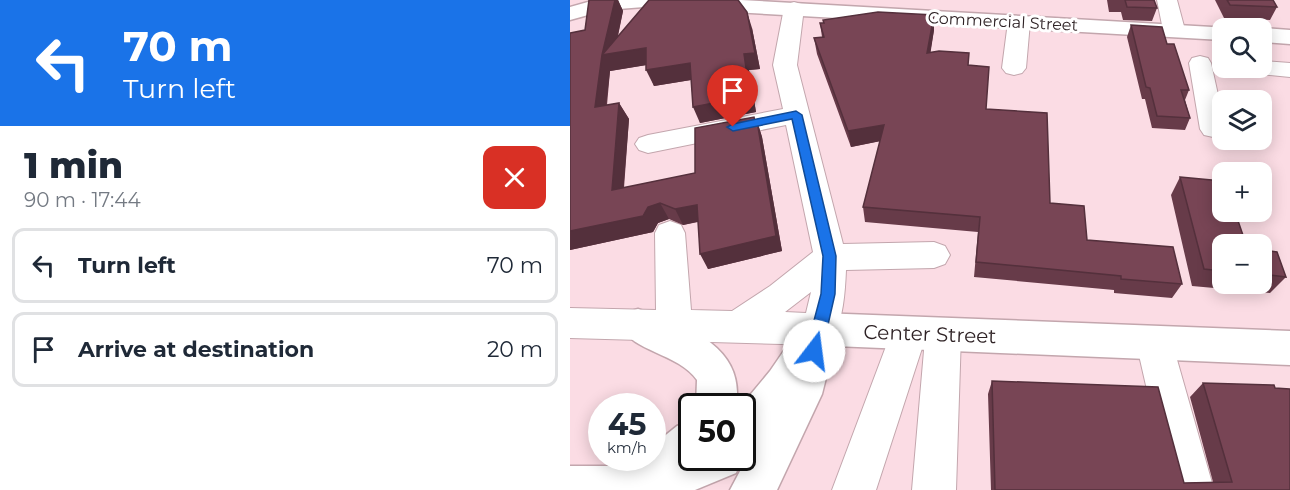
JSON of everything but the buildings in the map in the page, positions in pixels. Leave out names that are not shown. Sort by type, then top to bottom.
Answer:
[{"type":"main road","name":"Commercial Street","points":[[570,14],[595,6],[622,2],[720,2],[1212,32]]},
{"type":"main road","points":[[1272,36],[1290,37]]},
{"type":"main road","points":[[656,325],[711,367],[718,385],[717,393]]},
{"type":"main road","points":[[756,422],[788,382],[820,329]]},
{"type":"main road","points":[[753,490],[802,394],[820,329]]},
{"type":"main road","name":"Center Street","points":[[820,329],[1290,348]]},
{"type":"main road","points":[[626,488],[678,454]]},
{"type":"main road","points":[[570,489],[626,488],[670,478],[688,471]]},
{"type":"street","points":[[1167,0],[1184,31],[1211,64],[1212,96]]},
{"type":"street","points":[[794,8],[785,65],[830,256],[828,294],[820,329]]},
{"type":"street","points":[[1014,68],[1019,22]]},
{"type":"street","points":[[1272,69],[1290,70]]},
{"type":"street","points":[[648,144],[796,115]]},
{"type":"street","points":[[656,325],[670,233]]},
{"type":"street","points":[[737,327],[782,296],[830,256],[934,255]]},
{"type":"street","name":"Center Street","points":[[570,323],[820,329]]},
{"type":"street","points":[[854,490],[926,333]]},
{"type":"street","points":[[926,333],[934,490]]},
{"type":"street","points":[[1154,342],[1192,490]]},
{"type":"route","points":[[733,127],[796,115],[830,256],[828,294],[814,351]]}]
